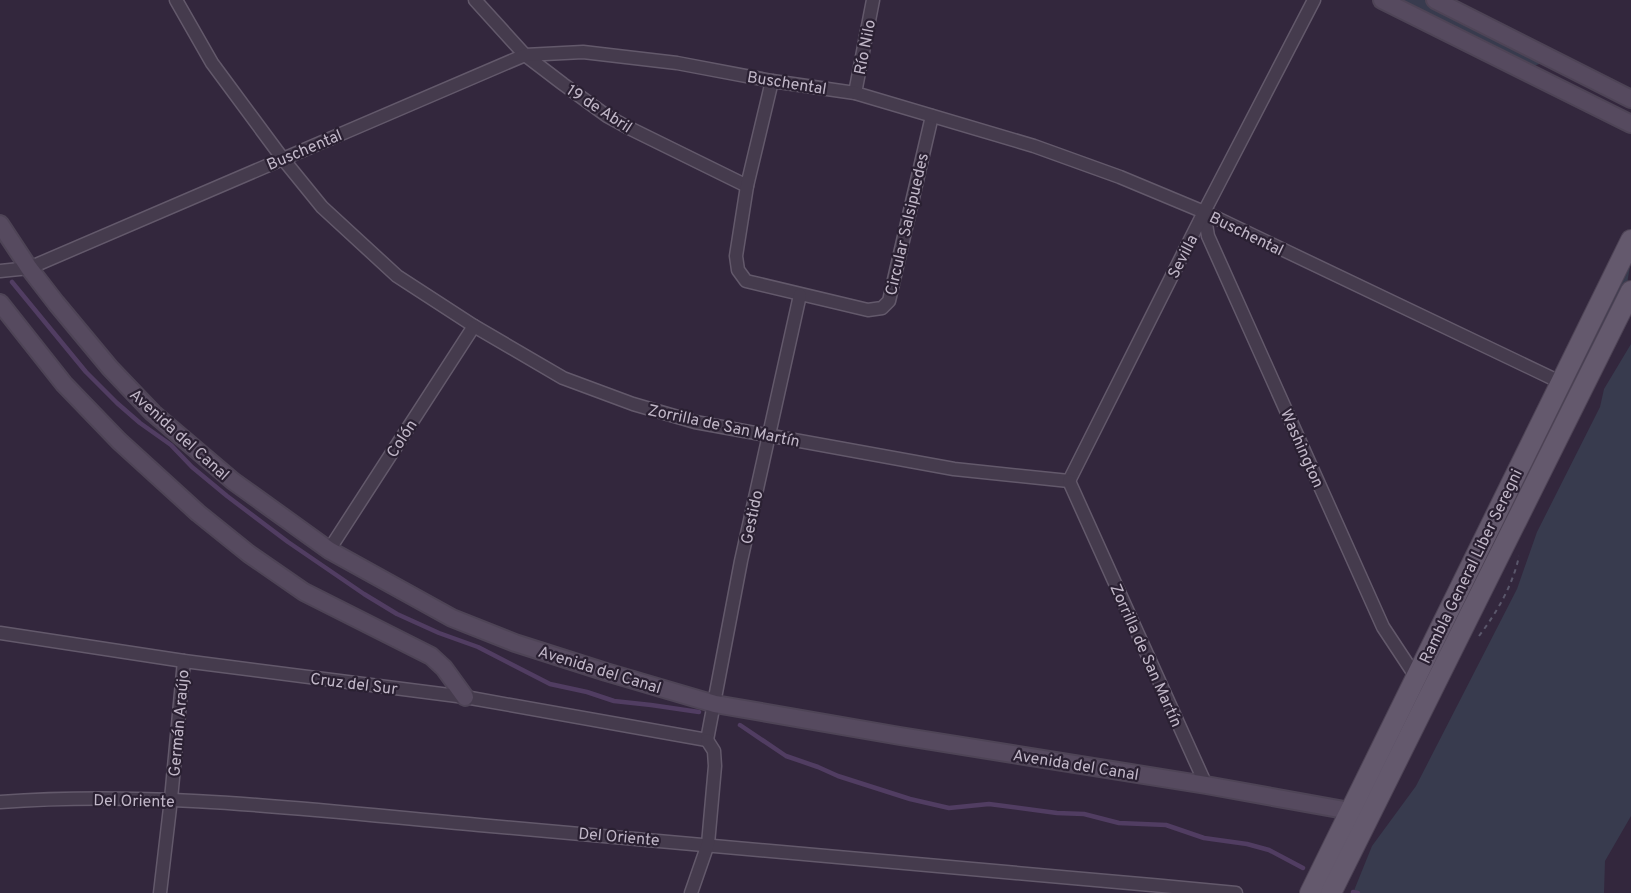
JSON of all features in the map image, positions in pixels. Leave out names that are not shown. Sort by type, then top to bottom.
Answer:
[{"type":"main road","name":"Rambla General Liber Seregni","points":[[1310,893],[1631,240]]},
{"type":"main road","name":"Rambla General Liber Seregni","points":[[1331,893],[1631,291]]},
{"type":"street","name":"Zorrilla de San Martín","points":[[176,0],[212,63],[283,159],[322,207],[397,276],[474,326],[563,378],[633,404],[695,422],[954,469],[1069,481],[1206,785]]},
{"type":"street","name":"19 de Abril","points":[[475,0],[525,55],[562,84],[617,121],[747,186]]},
{"type":"street","name":"Río Nilo","points":[[855,93],[873,0]]},
{"type":"street","name":"Sevilla","points":[[1069,481],[1314,0]]},
{"type":"street","points":[[1382,0],[1631,124]]},
{"type":"street","points":[[1435,0],[1631,99]]},
{"type":"street","name":"Buschental","points":[[0,271],[29,268],[525,55],[583,52],[677,63],[772,81],[855,93],[1034,146],[1120,177],[1204,212],[1560,382]]},
{"type":"street","points":[[1570,93],[1582,84],[1581,74]]},
{"type":"street","name":"Circular Salsipuedes","points":[[772,81],[747,186],[736,256],[738,270],[747,281],[868,310],[882,309],[889,301],[932,116]]},
{"type":"street","name":"Washington","points":[[1204,212],[1208,236],[1383,627],[1416,677]]},
{"type":"street","name":"Avenida del Canal","points":[[0,224],[29,268],[110,368],[153,413],[233,481],[329,550],[452,618],[526,646],[715,704],[1206,785],[1350,812]]},
{"type":"street","name":"Gestido","points":[[707,740],[741,561],[800,295]]},
{"type":"street","points":[[0,303],[64,384],[119,441],[198,513],[249,554],[304,592],[431,656],[444,668],[465,697]]},
{"type":"street","name":"Colón","points":[[329,550],[474,326]]},
{"type":"street","name":"Cruz del Sur","points":[[0,633],[184,661],[465,697],[707,740]]},
{"type":"street","name":"Germán Araújo","points":[[160,893],[184,661]]},
{"type":"street","points":[[691,893],[708,844],[715,766],[714,752],[707,740]]},
{"type":"street","name":"Del Oriente","points":[[0,802],[44,799],[171,799],[708,844],[1236,893]]},
{"type":"shaded area","points":[[1393,0],[1427,0],[1540,60],[1539,64],[1532,67]]},
{"type":"shaded area","points":[[1631,260],[1627,284],[1324,893],[1319,893]]},
{"type":"shaded area","points":[[1631,344],[1631,816],[1605,861],[1604,893],[1353,893],[1372,846],[1416,786],[1517,589],[1537,532],[1600,407],[1604,389]]},
{"type":"waterway","points":[[12,282],[86,372],[117,403],[171,445],[192,467],[227,496],[288,542],[364,594],[397,614],[478,647],[550,684],[614,701],[699,712]]},
{"type":"waterway","points":[[740,725],[786,756],[838,776],[910,799],[949,808],[989,804],[1057,813],[1084,814],[1119,823],[1166,825],[1204,838],[1247,844],[1269,850],[1303,868]]},
{"type":"waterway","points":[[1353,892],[1358,893]]}]
